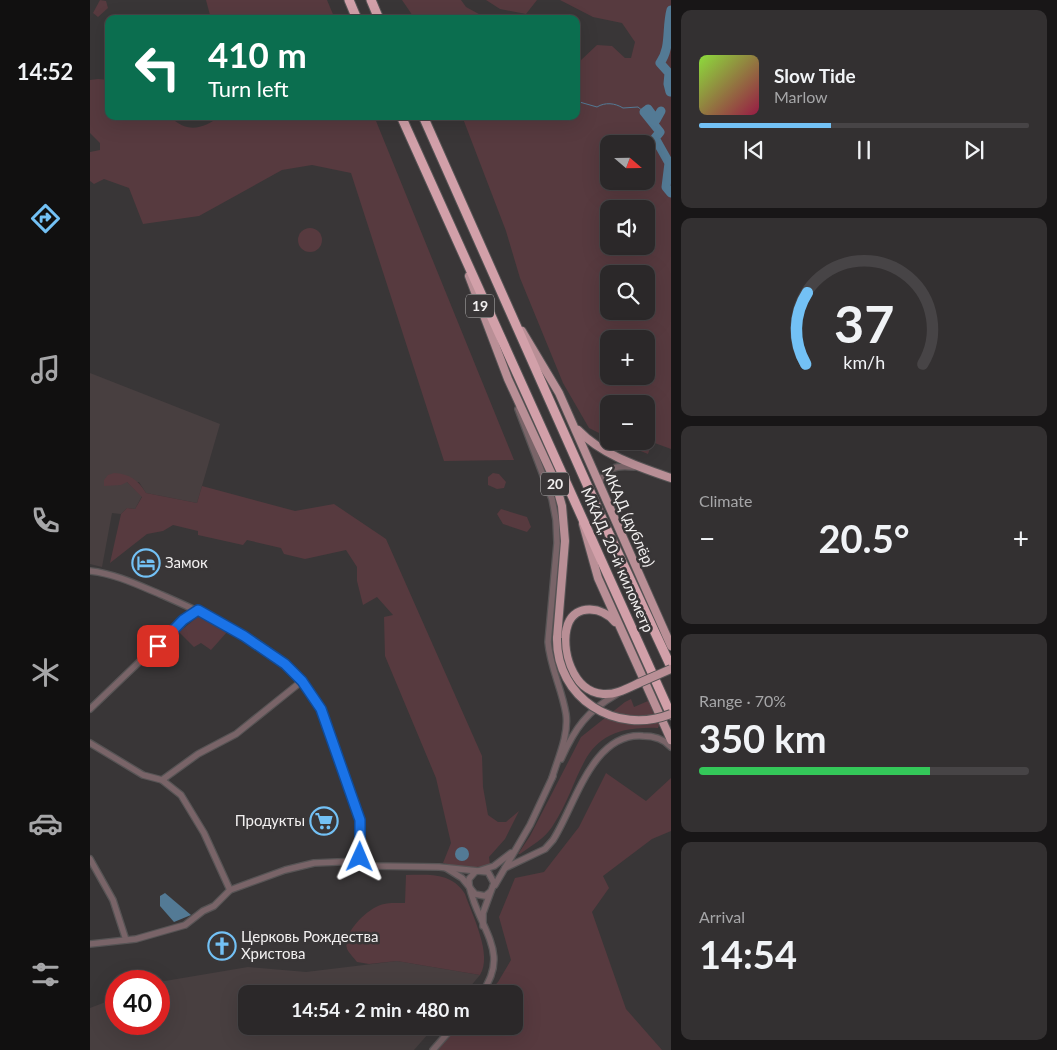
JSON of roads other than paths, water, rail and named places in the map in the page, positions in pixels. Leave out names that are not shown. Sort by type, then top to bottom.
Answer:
[{"type":"highway","points":[[349,0],[355,15]]},
{"type":"highway","points":[[371,0],[377,15]]},
{"type":"highway","name":"МКАД, 20-й километр","points":[[403,120],[671,714]]},
{"type":"highway","name":"МКАД, 20-й километр","points":[[425,120],[605,525],[671,668]]},
{"type":"main road","name":"19","points":[[453,233],[508,379]]},
{"type":"main road","name":"МКАД (дублёр)","points":[[516,322],[559,393],[671,646]]},
{"type":"main road","name":"20","points":[[508,379],[555,481],[564,517],[565,541],[557,638],[558,656],[564,674],[577,694],[593,708],[613,717],[626,720],[651,720],[671,714]]},
{"type":"main road","points":[[574,426],[593,444],[642,468],[671,478]]},
{"type":"main road","points":[[581,515],[591,558],[671,740]]},
{"type":"main road","points":[[622,632],[608,615],[590,609],[576,614],[570,620],[565,644],[573,672],[587,689],[602,694],[623,691],[671,668]]},
{"type":"street","name":"19","points":[[508,379],[552,499],[556,520],[557,543],[548,642],[549,656],[563,703],[566,724],[552,778]]},
{"type":"street","points":[[599,485],[603,475],[616,466],[642,468]]},
{"type":"street","points":[[90,571],[104,573],[128,581],[198,610],[244,636],[285,664],[302,681],[321,709],[343,767],[360,820],[361,861]]},
{"type":"street","points":[[90,709],[183,620],[198,610]]},
{"type":"street","points":[[162,780],[198,754],[236,734],[302,681]]},
{"type":"street","points":[[470,889],[481,896],[492,890],[521,842],[581,721],[600,704],[623,691]]},
{"type":"street","points":[[504,869],[545,849],[552,840],[592,765],[602,751],[612,743],[637,735],[659,739],[671,747]]},
{"type":"street","points":[[90,743],[143,775],[162,780],[181,795],[204,833],[228,892]]},
{"type":"street","points":[[470,889],[470,876],[501,862],[521,842]]},
{"type":"street","points":[[90,859],[113,900],[126,940]]},
{"type":"street","points":[[90,944],[136,939],[185,925],[203,911],[214,906],[228,892],[285,870],[314,863],[361,861],[372,866],[444,867],[488,872],[493,877],[494,883],[483,913],[483,926]]},
{"type":"street","points":[[444,867],[461,876],[470,889],[487,935],[496,960],[492,977],[487,985]]},
{"type":"street","points":[[433,1050],[446,1035]]},
{"type":"water","points":[[459,847],[465,847],[469,854],[465,861],[459,861],[455,857],[455,851]]},
{"type":"water","points":[[165,893],[191,915],[174,922],[160,906],[160,896]]},
{"type":"waterway","points":[[670,92],[668,84],[669,73],[660,63],[666,51],[671,10]]},
{"type":"waterway","points":[[580,102],[597,107],[603,104],[617,105],[623,108],[638,107],[644,112]]},
{"type":"waterway","points":[[661,111],[656,120],[648,109],[644,112],[660,132],[655,138],[669,163],[666,187],[671,193]]},
{"type":"place","name":"Замок","points":[[146,563]]},
{"type":"place","name":"Продукты","points":[[324,821]]},
{"type":"place","name":"Церковь Рождества Христова","points":[[222,946]]}]
